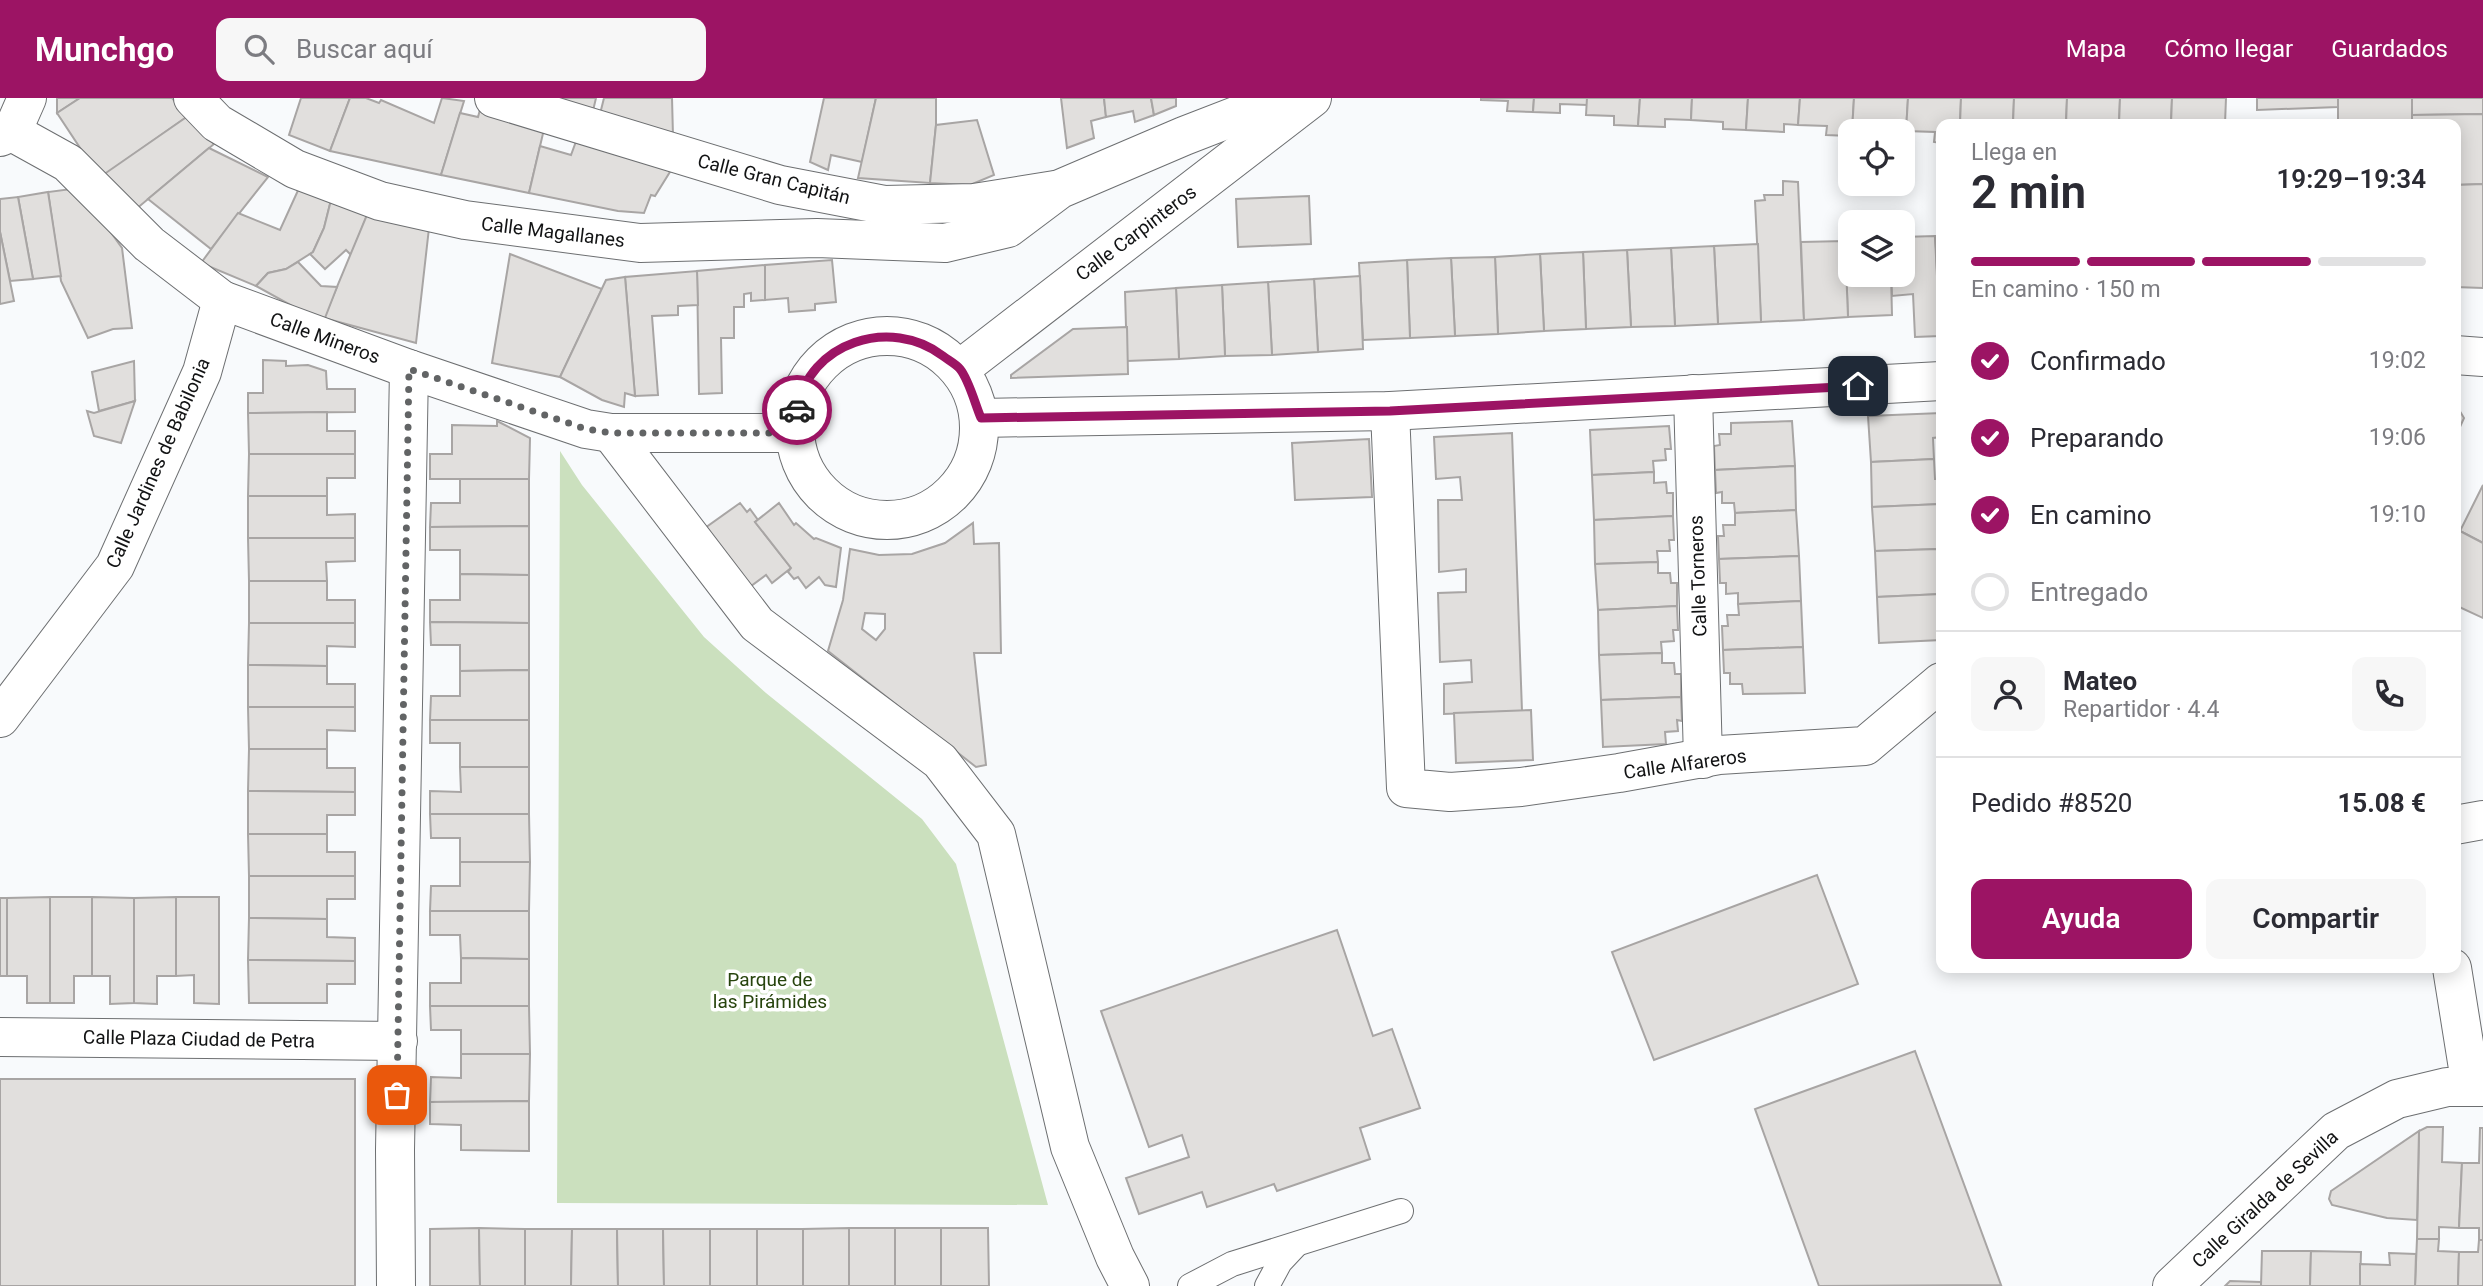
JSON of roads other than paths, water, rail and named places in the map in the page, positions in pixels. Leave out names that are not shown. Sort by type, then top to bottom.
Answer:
[{"type":"street","name":"Calle Magallanes","points":[[193,98],[218,123],[295,169],[380,201],[465,220],[640,243],[817,238],[945,243]]},
{"type":"street","name":"Calle Gran Capitán","points":[[494,98],[780,185],[884,205],[974,203],[1060,189]]},
{"type":"street","name":"Calle Gran Capitán","points":[[945,243],[1008,228],[1060,189],[1184,136],[1283,98]]},
{"type":"street","name":"Calle Carpinteros","points":[[960,369],[1312,98]]},
{"type":"street","name":"Calle Mineros","points":[[13,122],[68,163],[149,244],[222,300],[409,369],[586,429],[611,433],[794,433]]},
{"type":"street","name":"Calle Jardines de Babilonia","points":[[0,718],[115,566],[202,372],[222,300]]},
{"type":"street","points":[[892,335],[930,345],[960,369],[981,418],[977,456],[959,488],[930,511],[894,522],[857,517],[825,498],[803,468],[794,433],[800,394],[821,362],[854,341],[892,335]]},
{"type":"street","points":[[2461,355],[2483,357]]},
{"type":"street","points":[[396,1286],[397,970],[409,369]]},
{"type":"street","points":[[981,418],[1390,411],[1936,381]]},
{"type":"street","name":"Calle Torneros","points":[[1693,394],[1703,759]]},
{"type":"street","name":"Calle Alfareros","points":[[1390,411],[1406,788],[1450,792],[1521,787],[1619,774],[1719,755],[1865,746],[1936,686]]},
{"type":"street","points":[[611,433],[757,624],[940,761],[996,834],[1070,1147],[1115,1257],[1130,1286]]},
{"type":"street","points":[[2461,824],[2483,820]]},
{"type":"street","points":[[2453,973],[2477,1087]]},
{"type":"street","name":"Calle Plaza Ciudad de Petra","points":[[0,1037],[398,1041]]},
{"type":"street","name":"Calle Giralda de Sevilla","points":[[2172,1286],[2336,1131],[2397,1099],[2447,1087],[2477,1087]]},
{"type":"lane","points":[[1189,1286],[1232,1265],[1401,1211]]},
{"type":"lane","points":[[1267,1286],[1280,1262],[1295,1246]]},
{"type":"park label","name":"Parque de las Pirámides","points":[[770,990]]}]
